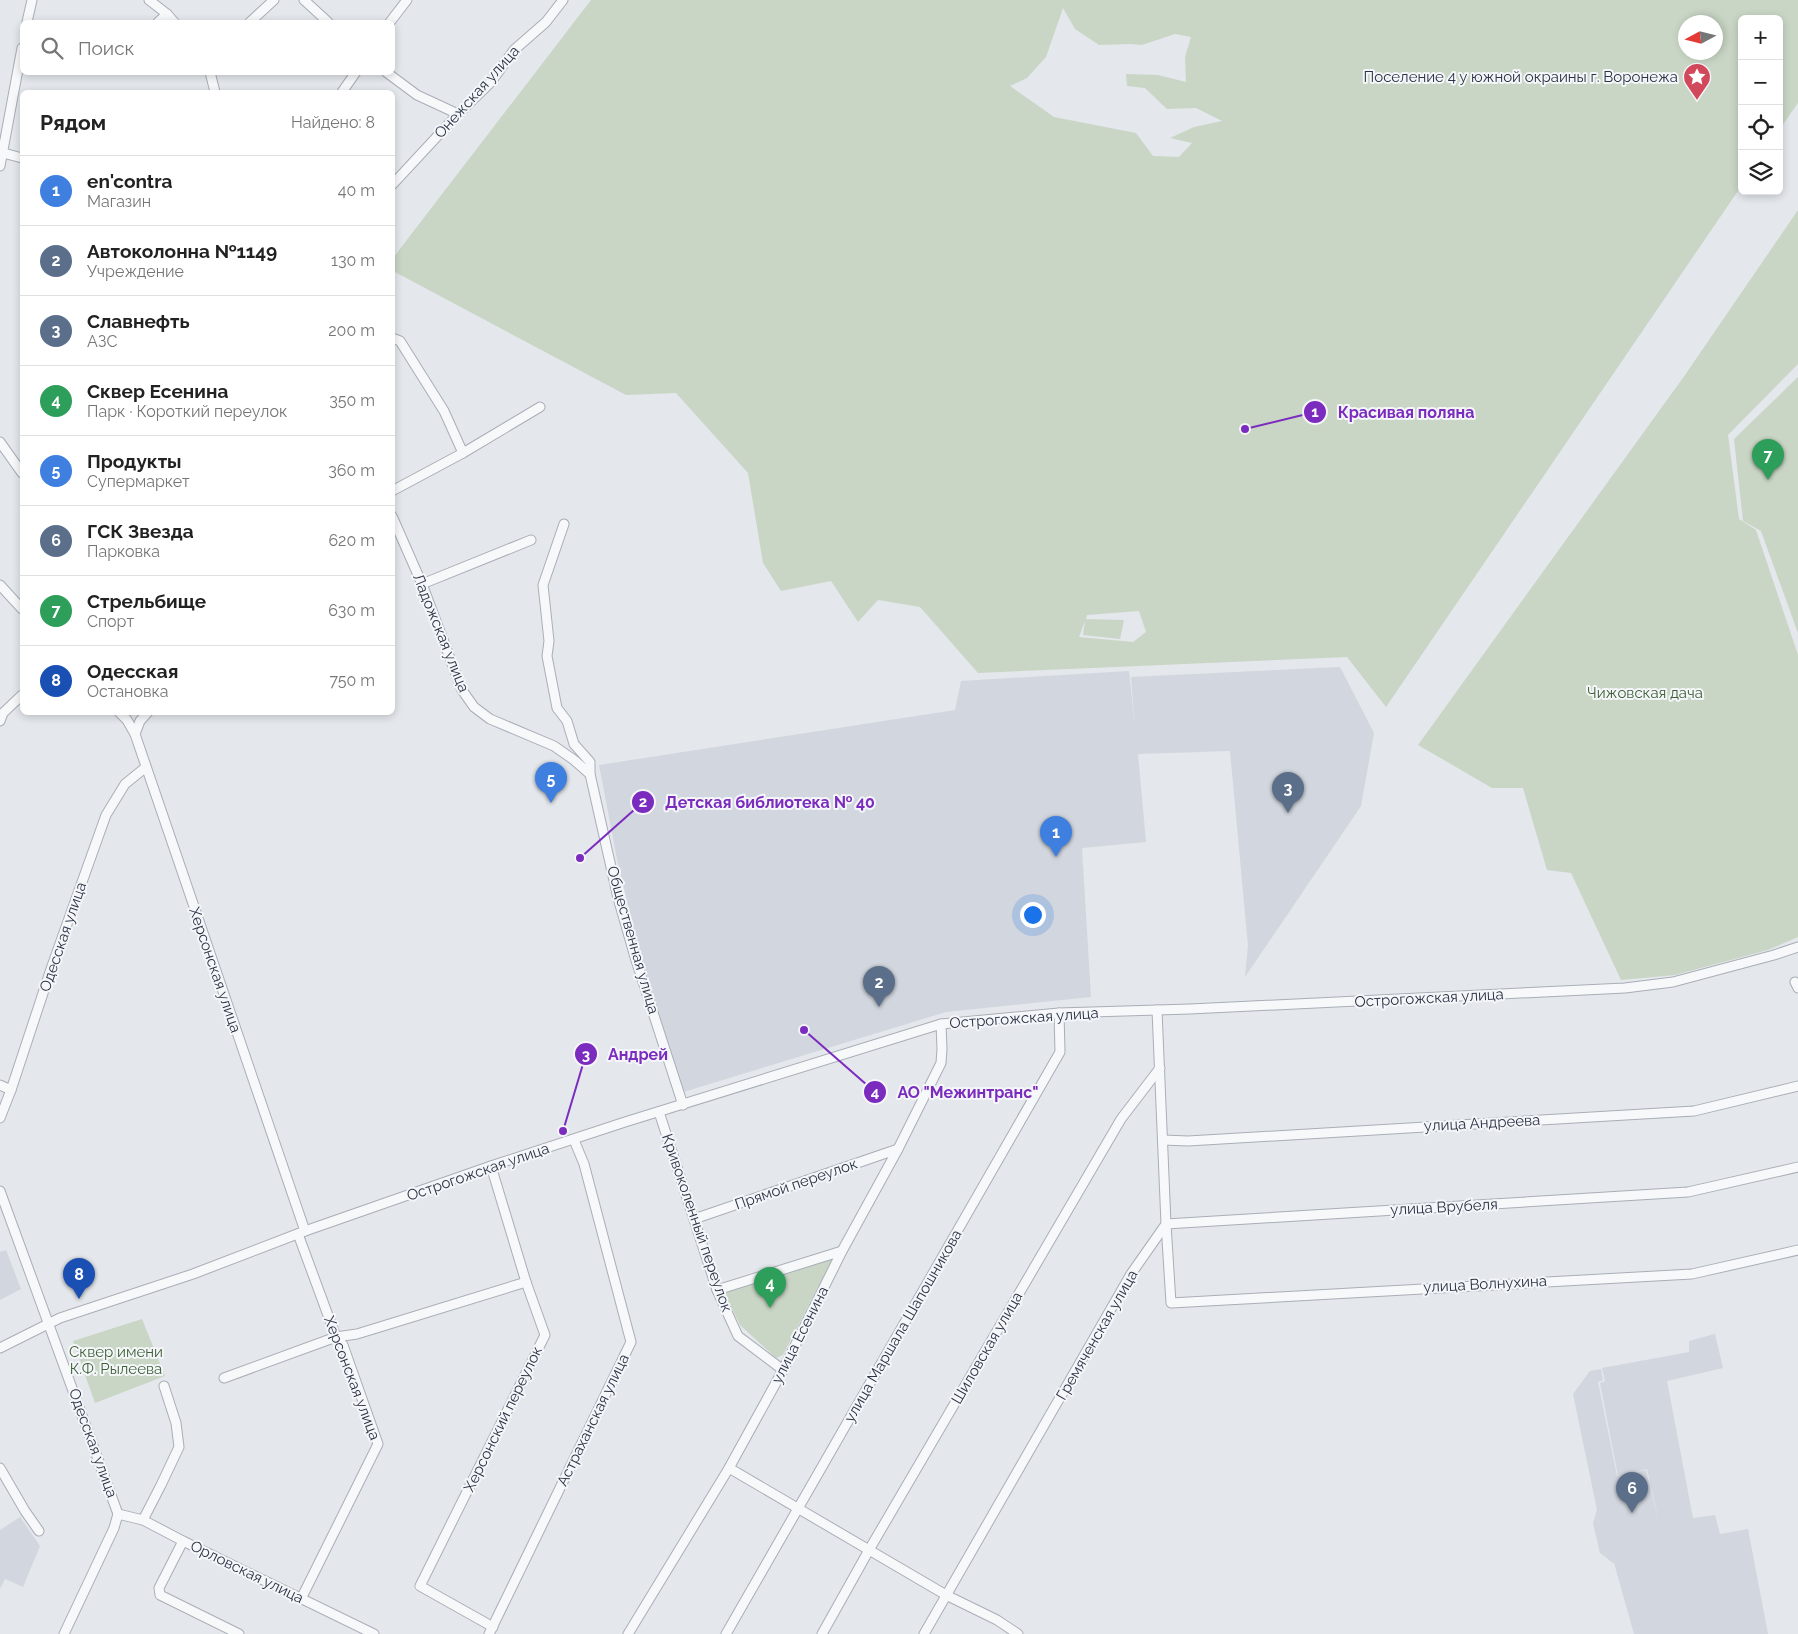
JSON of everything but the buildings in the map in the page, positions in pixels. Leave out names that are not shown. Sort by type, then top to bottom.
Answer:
[{"type":"street","points":[[27,20],[31,0]]},
{"type":"street","points":[[149,0],[172,20]]},
{"type":"street","points":[[252,20],[274,0]]},
{"type":"street","points":[[304,0],[326,20]]},
{"type":"street","points":[[392,20],[407,0]]},
{"type":"street","name":"Онежская улица","points":[[395,182],[458,114],[491,82],[514,50],[546,22],[563,0]]},
{"type":"street","points":[[160,20],[166,14]]},
{"type":"street","points":[[0,166],[20,58]]},
{"type":"street","points":[[211,75],[215,90]]},
{"type":"street","points":[[343,90],[354,75]]},
{"type":"street","points":[[390,75],[417,95],[458,114]]},
{"type":"street","points":[[1,153],[20,158]]},
{"type":"street","points":[[395,338],[400,340],[444,411],[463,453]]},
{"type":"street","points":[[395,489],[463,453],[540,407]]},
{"type":"street","points":[[0,442],[20,470]]},
{"type":"street","name":"Ладожская улица","points":[[395,523],[422,584],[462,690],[474,707],[490,719],[554,746],[590,774]]},
{"type":"street","name":"Общественная улица","points":[[564,524],[542,585],[549,641],[547,656],[557,708],[567,720],[574,744],[590,762],[590,774],[618,898],[683,1105]]},
{"type":"street","points":[[422,584],[531,540]]},
{"type":"street","points":[[0,585],[20,608]]},
{"type":"street","points":[[0,722],[3,713],[20,697]]},
{"type":"street","name":"Херсонская улица","points":[[122,715],[135,734],[336,1337],[343,1345],[378,1444],[301,1598]]},
{"type":"street","points":[[135,734],[140,721],[145,715]]},
{"type":"street","name":"Одесская улица","points":[[0,1118],[106,816],[125,784],[146,767]]},
{"type":"street","name":"Острогожская улица","points":[[0,1348],[49,1323],[193,1274],[301,1233],[491,1166],[941,1024],[1059,1013],[1625,988],[1681,980],[1798,947]]},
{"type":"street","points":[[1157,1010],[1166,1224]]},
{"type":"street","name":"улица Маршала Шапошникова","points":[[726,1634],[1060,1052],[1059,1013]]},
{"type":"street","name":"улица Есенина","points":[[628,1634],[729,1468],[783,1370],[842,1251],[898,1148],[941,1062],[941,1024]]},
{"type":"street","name":"Шиловская улица","points":[[822,1634],[869,1550],[1121,1119],[1160,1068]]},
{"type":"street","points":[[0,1085],[11,1090]]},
{"type":"street","name":"улица Андреева","points":[[1163,1140],[1188,1141],[1694,1111],[1798,1086]]},
{"type":"street","name":"Кривоколенный переулок","points":[[659,1112],[717,1290],[738,1336],[783,1370]]},
{"type":"street","name":"Астраханская улица","points":[[491,1631],[631,1342],[584,1164],[574,1140]]},
{"type":"street","name":"Прямой переулок","points":[[694,1219],[898,1148]]},
{"type":"street","name":"Херсонский переулок","points":[[491,1166],[526,1282],[545,1335],[420,1586],[491,1631]]},
{"type":"street","name":"улица Врубеля","points":[[1166,1224],[1688,1192],[1798,1167]]},
{"type":"street","name":"Одесская улица","points":[[0,1191],[4,1214],[49,1323],[54,1341],[86,1421],[118,1514],[114,1528],[64,1634]]},
{"type":"street","name":"улица Волнухина","points":[[1166,1224],[1171,1303],[1692,1274],[1798,1250]]},
{"type":"street","name":"Гремяченская улица","points":[[924,1634],[1131,1274],[1166,1224]]},
{"type":"street","points":[[717,1290],[842,1251]]},
{"type":"street","points":[[224,1378],[336,1337],[357,1334],[526,1282]]},
{"type":"street","points":[[143,1520],[162,1485],[179,1447],[176,1423],[164,1386]]},
{"type":"street","points":[[0,1468],[39,1531]]},
{"type":"street","points":[[729,1468],[946,1594],[997,1620],[1018,1634]]},
{"type":"street","name":"Орловская улица","points":[[118,1514],[143,1520],[374,1634]]},
{"type":"street","points":[[183,1541],[159,1588],[160,1595],[239,1634]]},
{"type":"shaded area","points":[[1340,667],[1374,733],[1361,806],[1245,977],[1248,946],[1230,751],[1138,754],[1146,842],[1082,848],[1091,997],[946,1012],[680,1093],[644,972],[617,859],[599,765],[955,710],[961,681],[1129,671],[1135,727],[1131,677]]},
{"type":"shaded area","points":[[6,1250],[21,1289],[0,1300],[0,1252]]},
{"type":"shaded area","points":[[1715,1334],[1723,1368],[1667,1381],[1693,1518],[1715,1515],[1720,1534],[1748,1529],[1768,1634],[1634,1634],[1614,1563],[1600,1553],[1593,1523],[1597,1510],[1573,1394],[1590,1371],[1601,1369],[1603,1380],[1598,1382],[1618,1476],[1600,1383],[1605,1381],[1602,1368],[1689,1352],[1689,1341]],"holes":[[[1647,1469],[1660,1527],[1646,1470],[1624,1475]]]},
{"type":"shaded area","points":[[20,1517],[40,1546],[23,1587],[5,1579],[0,1589],[0,1530]]},
{"type":"green space","points":[[591,0],[1798,0],[1798,103],[1783,124],[1783,15],[1738,15],[1738,191],[1386,707],[1347,657],[978,673],[920,607],[878,600],[858,622],[831,581],[781,591],[763,563],[748,473],[676,393],[626,395],[395,272],[395,255]],"holes":[[[1063,8],[1075,29],[1099,45],[1142,45],[1175,34],[1191,37],[1185,57],[1186,82],[1158,75],[1126,74],[1127,86],[1145,88],[1167,109],[1196,108],[1222,121],[1194,127],[1170,138],[1192,143],[1179,157],[1153,156],[1136,133],[1054,117],[1010,86],[1027,78],[1046,57]],[[1139,611],[1146,632],[1133,642],[1079,637],[1085,621],[1083,635],[1120,639],[1124,620],[1086,619],[1087,615]]]},
{"type":"green space","name":"Чижовская дача","points":[[1798,210],[1798,364],[1728,435],[1739,519],[1756,530],[1798,655],[1798,937],[1768,950],[1675,975],[1621,980],[1571,873],[1547,870],[1523,788],[1492,788],[1418,745],[1685,375]]},
{"type":"green space","points":[[1798,377],[1798,633],[1761,531],[1743,521],[1734,439]]},
{"type":"green space","points":[[834,1256],[783,1355],[776,1358],[740,1325],[723,1290]]},
{"type":"green space","name":"Сквер имени К.Ф. Рылеева","points":[[142,1319],[165,1376],[95,1403],[73,1341]]},
{"type":"place","name":"Поселение 4 у южной окраины г. Воронежа","points":[[1697,101]]},
{"type":"place","name":"Красивая поляна","points":[[1245,429]]},
{"type":"place","name":"Стрельбище","points":[[1768,480]]},
{"type":"place","name":"Продукты","points":[[551,803]]},
{"type":"place","name":"Cлавнефть","points":[[1288,813]]},
{"type":"place","name":"en'contra","points":[[1056,857]]},
{"type":"place","name":"Детская библиотека № 40","points":[[580,858]]},
{"type":"place","name":"Автоколонна №1149","points":[[879,1007]]},
{"type":"place","name":"АО \"Межинтранс\"","points":[[804,1030]]},
{"type":"place","name":"Андрей","points":[[563,1131]]},
{"type":"place","name":"Одесская","points":[[79,1299]]},
{"type":"place","name":"Сквер Есенина","points":[[770,1308]]},
{"type":"place","name":"ГСК Звезда","points":[[1632,1513]]}]
